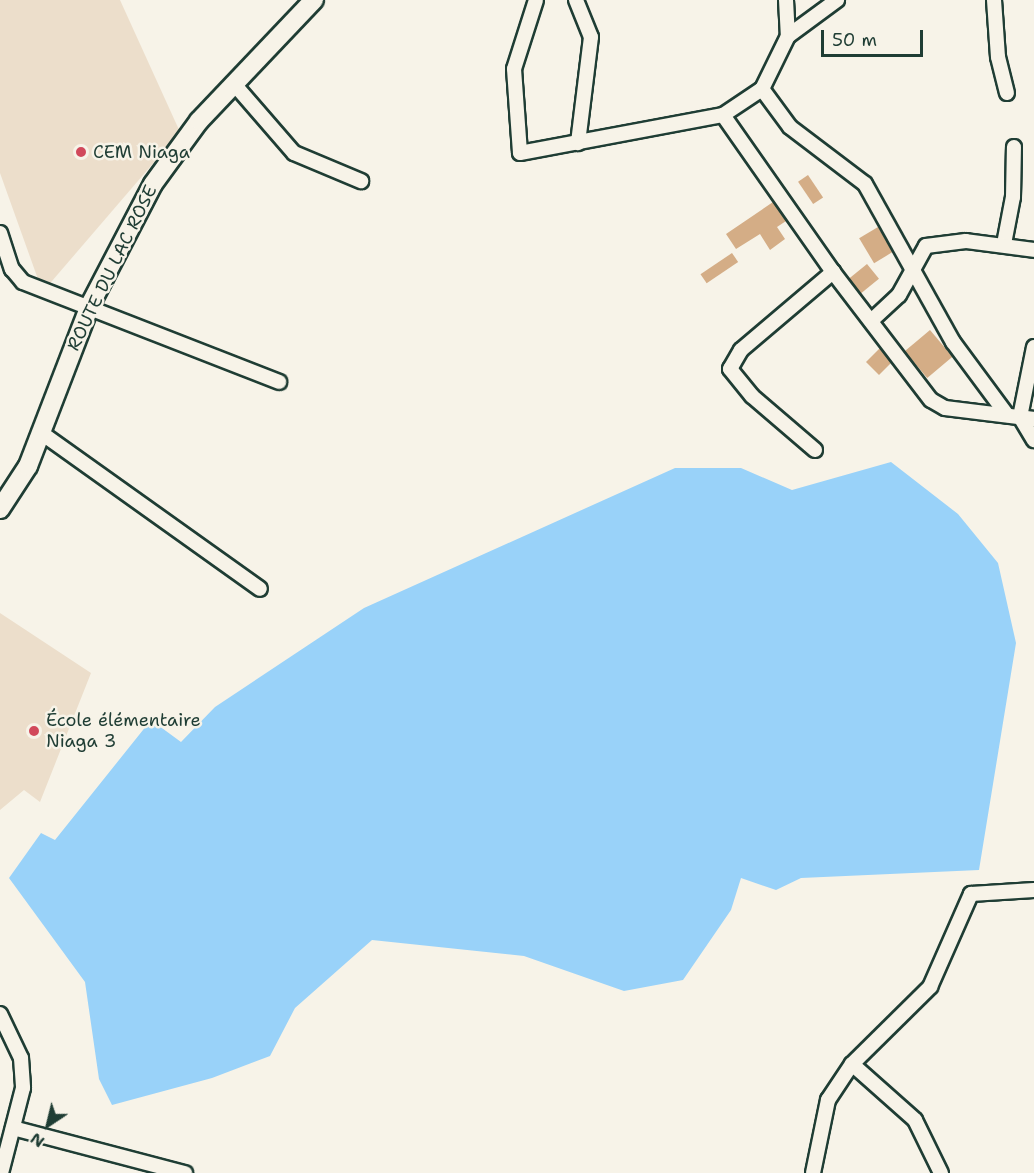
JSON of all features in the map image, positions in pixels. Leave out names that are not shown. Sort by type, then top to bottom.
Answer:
[{"type":"main road","name":"ROUTE DU LAC ROSE","points":[[0,510],[28,466],[90,305],[153,184],[179,145],[315,0]]},
{"type":"street","points":[[536,0],[514,69],[520,153],[723,115],[762,90],[788,36],[837,0]]},
{"type":"street","points":[[576,0],[591,37],[578,143]]},
{"type":"street","points":[[786,0],[788,36]]},
{"type":"street","points":[[994,0],[997,46],[1007,93]]},
{"type":"street","points":[[235,85],[294,153],[361,181]]},
{"type":"street","points":[[762,90],[790,128],[865,184],[914,267],[953,342],[1034,440]]},
{"type":"street","points":[[723,115],[833,272],[937,405],[1034,419]]},
{"type":"street","points":[[1004,244],[1013,196],[1014,147]]},
{"type":"street","points":[[0,233],[12,268],[23,282],[90,305],[279,382]]},
{"type":"street","points":[[871,321],[900,295],[926,246],[933,244],[1004,244],[1034,250]]},
{"type":"street","points":[[815,450],[752,396],[730,369],[741,350],[833,272]]},
{"type":"street","points":[[1013,416],[1034,348]]},
{"type":"street","points":[[40,432],[260,589]]},
{"type":"street","points":[[813,1173],[828,1101],[852,1064],[930,987],[971,894],[1034,890]]},
{"type":"street","points":[[0,1014],[21,1058],[23,1088],[1,1173]]},
{"type":"street","points":[[852,1064],[915,1120],[941,1173]]},
{"type":"street","points":[[13,1128],[170,1171],[185,1173]]},
{"type":"shaded area","name":"CEM Niaga","points":[[0,0],[120,0],[180,132],[46,288],[39,282],[0,173]]},
{"type":"shaded area","name":"École élémentaire Niaga 3","points":[[0,613],[91,673],[40,802],[24,790],[0,810]]},
{"type":"water","points":[[891,462],[958,514],[998,563],[1016,643],[979,870],[801,878],[776,890],[741,878],[731,910],[683,980],[624,991],[524,956],[372,940],[295,1008],[270,1056],[212,1078],[112,1105],[99,1079],[85,982],[9,878],[41,833],[55,840],[151,720],[181,742],[215,707],[364,608],[675,468],[741,468],[792,490]]},
{"type":"building","points":[[808,175],[823,197],[813,204],[798,182]]},
{"type":"building","points":[[773,202],[786,221],[777,227],[785,239],[770,250],[760,234],[736,249],[726,234]]},
{"type":"building","points":[[878,227],[893,252],[874,263],[859,238]]},
{"type":"building","points":[[732,253],[738,262],[707,283],[700,274]]},
{"type":"building","points":[[867,264],[879,279],[861,293],[849,278]]},
{"type":"building","points":[[930,330],[952,357],[927,378],[905,351]]},
{"type":"building","points":[[880,348],[891,363],[879,375],[866,362]]},
{"type":"place","name":"CEM Niaga","points":[[81,152]]},
{"type":"place","name":"École élémentaire Niaga 3","points":[[34,731]]}]
